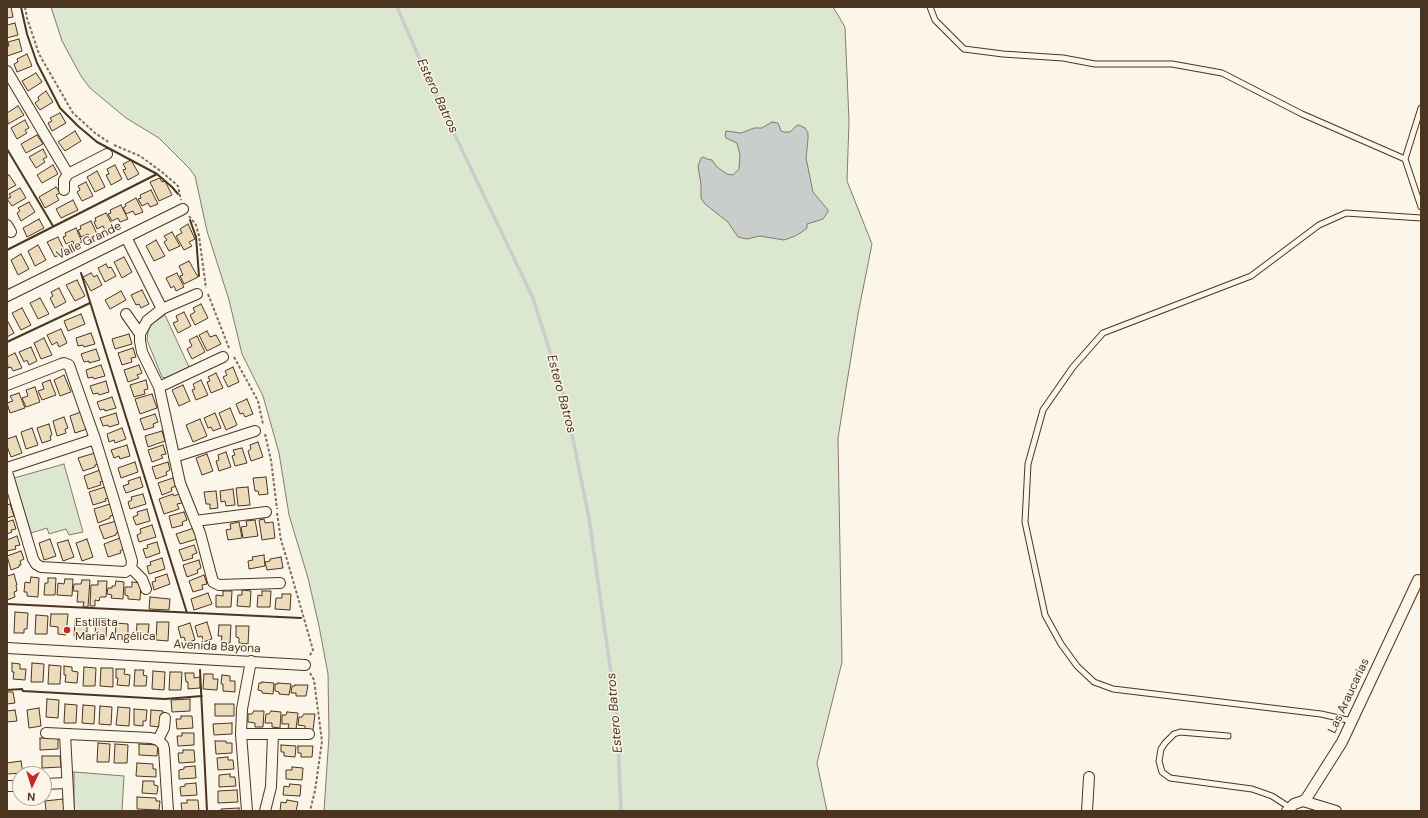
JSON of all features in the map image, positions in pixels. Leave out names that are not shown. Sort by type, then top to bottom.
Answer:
[{"type":"street","points":[[7,71],[68,174]]},
{"type":"street","points":[[64,190],[64,180],[68,174],[107,154]]},
{"type":"street","name":"Valle Grande","points":[[7,296],[183,209]]},
{"type":"street","points":[[126,237],[162,309]]},
{"type":"street","points":[[197,294],[162,309],[146,320],[140,334],[142,352],[159,387],[180,483],[202,541],[212,580],[215,584],[219,585],[280,583]]},
{"type":"street","points":[[126,314],[140,334]]},
{"type":"street","points":[[159,387],[223,357]]},
{"type":"street","points":[[7,385],[61,364],[67,364],[71,368],[95,439],[132,561],[131,568],[125,572],[42,566],[36,564],[33,559],[7,472]]},
{"type":"street","points":[[174,457],[255,431]]},
{"type":"street","points":[[7,468],[95,439]]},
{"type":"street","points":[[195,521],[266,512]]},
{"type":"street","points":[[131,568],[142,579],[146,589]]},
{"type":"street","name":"Las Araucarias","points":[[1288,809],[1294,804],[1306,799],[1342,742],[1418,580]]},
{"type":"street","name":"Avenida Bayona","points":[[7,648],[305,664]]},
{"type":"street","points":[[248,811],[241,734],[243,703],[251,662]]},
{"type":"street","points":[[158,740],[164,728],[165,718]]},
{"type":"street","points":[[46,733],[151,738],[158,740],[163,745],[164,749],[168,811]]},
{"type":"street","points":[[65,734],[69,811]]},
{"type":"street","points":[[241,734],[309,734]]},
{"type":"street","points":[[265,811],[271,787],[274,734]]},
{"type":"street","points":[[1087,811],[1089,777]]},
{"type":"street","points":[[52,784],[67,783]]},
{"type":"street","points":[[1303,801],[1336,811]]},
{"type":"lane","points":[[930,7],[934,20],[964,48],[1003,54],[1063,58],[1095,64],[1172,64],[1222,73],[1302,114],[1405,159]]},
{"type":"lane","points":[[1421,108],[1405,159],[1421,207]]},
{"type":"lane","points":[[1352,721],[1321,714],[1113,690],[1094,682],[1078,666],[1060,644],[1045,615],[1025,522],[1028,464],[1043,410],[1073,367],[1103,333],[1251,276],[1319,225],[1346,212],[1421,218]]},
{"type":"lane","points":[[1228,736],[1180,732],[1174,734],[1164,743],[1162,749],[1159,761],[1162,772],[1170,778],[1252,789],[1272,796],[1288,809]]},
{"type":"path","points":[[26,7],[27,18],[39,54],[73,113],[95,134],[111,144],[140,156],[162,172],[178,186],[183,209]]},
{"type":"green space","points":[[51,7],[833,7],[845,27],[849,121],[847,181],[872,244],[858,314],[838,438],[842,662],[817,763],[827,811],[324,811],[329,736],[328,674],[319,626],[308,578],[289,515],[279,453],[263,396],[242,354],[229,300],[207,231],[195,176],[159,138],[126,118],[90,88],[81,76],[62,41]]},
{"type":"green space","points":[[165,315],[189,367],[165,378],[162,377],[147,340],[148,331],[152,324]]},
{"type":"green space","points":[[64,464],[83,532],[69,535],[66,529],[49,534],[47,528],[31,533],[14,478]]},
{"type":"green space","points":[[74,772],[124,776],[122,811],[74,811]]},
{"type":"shaded area","points":[[772,122],[778,123],[781,131],[784,132],[790,132],[799,125],[805,128],[808,133],[806,158],[813,192],[828,212],[823,219],[807,224],[807,228],[802,232],[784,240],[760,236],[747,239],[738,237],[728,222],[705,204],[701,198],[701,184],[698,166],[701,158],[703,157],[712,160],[717,167],[727,174],[733,175],[739,169],[740,155],[737,143],[726,138],[726,131],[741,133],[754,128],[762,128]]},
{"type":"building","points":[[7,7],[11,7],[13,17],[7,18]]},
{"type":"building","points":[[15,23],[18,35],[7,38],[7,25]]},
{"type":"building","points":[[19,39],[22,51],[7,56],[7,46],[9,46],[8,42]]},
{"type":"building","points":[[27,54],[32,66],[17,72],[14,64],[18,62],[17,59]]},
{"type":"building","points":[[36,73],[42,82],[28,91],[22,81]]},
{"type":"building","points":[[46,91],[53,102],[40,110],[35,103],[39,100],[38,97]]},
{"type":"building","points":[[18,106],[24,115],[8,124],[7,113]]},
{"type":"building","points":[[60,113],[66,123],[52,131],[48,123],[52,121],[50,118]]},
{"type":"building","points":[[25,120],[29,128],[25,130],[27,133],[17,139],[11,128]]},
{"type":"building","points":[[75,131],[81,141],[65,151],[58,142]]},
{"type":"building","points":[[37,135],[43,144],[26,153],[21,144]]},
{"type":"building","points":[[43,149],[47,157],[43,159],[45,162],[36,168],[29,157]]},
{"type":"building","points":[[131,160],[139,174],[128,180],[123,170],[126,169],[123,164]]},
{"type":"building","points":[[53,165],[58,174],[42,183],[37,175]]},
{"type":"building","points":[[115,165],[122,179],[111,185],[106,175],[109,174],[107,169]]},
{"type":"building","points":[[97,171],[105,187],[95,192],[87,177]]},
{"type":"building","points":[[9,175],[16,185],[7,190],[7,176]]},
{"type":"building","points":[[160,178],[162,182],[165,181],[172,195],[159,201],[150,182]]},
{"type":"building","points":[[86,182],[93,196],[82,201],[77,192],[80,190],[78,186]]},
{"type":"building","points":[[56,187],[60,193],[56,195],[59,200],[45,208],[39,197]]},
{"type":"building","points":[[20,188],[26,198],[12,206],[7,199],[11,197],[9,194]]},
{"type":"building","points":[[151,190],[158,204],[150,207],[148,203],[142,206],[138,199],[141,198],[140,195]]},
{"type":"building","points":[[136,198],[143,212],[135,215],[133,211],[126,214],[123,208],[126,206],[125,204]]},
{"type":"building","points":[[73,200],[78,210],[61,218],[56,209]]},
{"type":"building","points":[[29,202],[35,212],[21,221],[17,213],[20,211],[18,208]]},
{"type":"building","points":[[121,205],[128,219],[120,222],[118,218],[112,221],[108,214],[111,213],[110,210]]},
{"type":"building","points":[[106,213],[113,226],[105,230],[103,226],[97,229],[94,222],[96,221],[95,218]]},
{"type":"building","points":[[39,219],[44,228],[27,237],[23,228]]},
{"type":"building","points":[[91,221],[97,234],[90,238],[88,234],[81,237],[78,230],[81,229],[80,226]]},
{"type":"building","points":[[188,224],[195,239],[189,242],[192,246],[184,250],[176,236],[182,233],[180,229]]},
{"type":"building","points":[[76,228],[82,242],[74,245],[73,241],[66,244],[63,237],[66,236],[65,233]]},
{"type":"building","points":[[172,232],[180,246],[169,251],[164,242],[167,240],[164,236]]},
{"type":"building","points":[[58,237],[65,252],[55,257],[47,242]]},
{"type":"building","points":[[156,240],[165,256],[154,261],[146,246]]},
{"type":"building","points":[[38,245],[46,260],[35,266],[28,251]]},
{"type":"building","points":[[21,254],[29,269],[18,275],[11,260]]},
{"type":"building","points":[[124,257],[132,272],[122,278],[114,262]]},
{"type":"building","points":[[189,261],[198,277],[184,284],[180,276],[183,275],[179,266]]},
{"type":"building","points":[[106,264],[108,268],[111,267],[116,276],[105,282],[98,268]]},
{"type":"building","points":[[91,273],[94,277],[97,275],[102,285],[91,291],[83,277]]},
{"type":"building","points":[[177,273],[184,287],[176,291],[174,286],[171,288],[166,278]]},
{"type":"building","points":[[77,280],[85,296],[75,301],[66,285]]},
{"type":"building","points":[[59,288],[66,302],[55,308],[50,298],[53,296],[51,292]]},
{"type":"building","points":[[142,290],[149,304],[141,308],[139,304],[136,305],[131,295]]},
{"type":"building","points":[[121,291],[126,300],[110,309],[105,300]]},
{"type":"building","points":[[40,298],[49,314],[38,319],[30,303]]},
{"type":"building","points":[[201,304],[208,318],[195,325],[190,315],[195,312],[193,308]]},
{"type":"building","points":[[22,308],[31,325],[21,330],[12,313]]},
{"type":"building","points":[[184,312],[191,326],[178,333],[173,323],[178,321],[176,316]]},
{"type":"building","points":[[81,314],[85,324],[68,331],[64,321]]},
{"type":"building","points":[[7,320],[14,333],[7,337]]},
{"type":"building","points":[[61,329],[67,343],[59,347],[57,342],[52,345],[47,335]]},
{"type":"building","points":[[207,331],[210,337],[216,335],[221,344],[207,351],[199,335]]},
{"type":"building","points":[[91,333],[95,344],[84,347],[83,345],[78,346],[76,338]]},
{"type":"building","points":[[129,334],[132,344],[115,349],[112,339]]},
{"type":"building","points":[[197,336],[205,352],[192,359],[187,349],[192,346],[189,340]]},
{"type":"building","points":[[44,338],[52,355],[41,359],[34,343]]},
{"type":"building","points":[[31,347],[37,361],[29,365],[27,360],[24,362],[19,352]]},
{"type":"building","points":[[133,348],[136,357],[131,358],[132,362],[122,365],[118,353]]},
{"type":"building","points":[[96,349],[100,360],[89,363],[89,361],[84,362],[81,354]]},
{"type":"building","points":[[15,353],[22,368],[13,371],[11,367],[8,368],[7,357]]},
{"type":"building","points":[[101,365],[105,376],[94,379],[93,377],[88,378],[86,370]]},
{"type":"building","points":[[139,365],[142,373],[137,375],[139,378],[128,382],[124,370]]},
{"type":"building","points":[[233,367],[239,382],[228,387],[223,377],[227,375],[225,371]]},
{"type":"building","points":[[216,373],[223,388],[211,393],[207,382],[210,381],[208,377]]},
{"type":"building","points":[[64,375],[71,392],[60,396],[54,380]]},
{"type":"building","points":[[50,380],[56,395],[42,400],[38,391],[44,389],[42,383]]},
{"type":"building","points":[[146,380],[148,389],[144,390],[145,394],[134,397],[130,385]]},
{"type":"building","points":[[201,380],[208,395],[196,400],[192,390],[195,389],[193,384]]},
{"type":"building","points":[[106,381],[109,392],[99,395],[98,393],[93,394],[90,386]]},
{"type":"building","points":[[183,385],[190,401],[179,406],[172,390]]},
{"type":"building","points":[[35,387],[40,402],[26,407],[22,398],[28,396],[26,390]]},
{"type":"building","points":[[19,393],[25,408],[10,413],[7,403],[13,401],[10,396]]},
{"type":"building","points":[[152,394],[157,408],[140,414],[135,399]]},
{"type":"building","points":[[112,397],[116,408],[105,411],[104,409],[100,410],[97,402]]},
{"type":"building","points":[[247,399],[253,414],[245,417],[243,413],[240,414],[236,404]]},
{"type":"building","points":[[230,408],[237,425],[226,430],[219,413]]},
{"type":"building","points":[[81,412],[87,429],[75,433],[70,416]]},
{"type":"building","points":[[116,413],[119,424],[109,427],[108,425],[103,426],[100,418]]},
{"type":"building","points":[[215,413],[221,428],[213,431],[211,427],[208,428],[204,418]]},
{"type":"building","points":[[155,414],[158,422],[153,424],[154,427],[144,430],[140,419]]},
{"type":"building","points":[[64,417],[68,428],[65,429],[66,433],[57,436],[53,421]]},
{"type":"building","points":[[200,419],[207,436],[193,442],[186,425]]},
{"type":"building","points":[[49,424],[52,435],[50,436],[51,440],[42,443],[37,428]]},
{"type":"building","points":[[32,428],[38,445],[26,449],[21,432]]},
{"type":"building","points":[[122,428],[126,439],[115,443],[114,440],[109,442],[107,434]]},
{"type":"building","points":[[162,431],[165,441],[148,447],[145,436]]},
{"type":"building","points":[[16,436],[22,453],[11,457],[7,446],[7,439]]},
{"type":"building","points":[[258,442],[263,457],[251,461],[248,451],[251,449],[250,445]]},
{"type":"building","points":[[127,445],[130,456],[120,459],[119,456],[114,458],[111,450]]},
{"type":"building","points":[[163,445],[166,454],[161,455],[163,458],[152,462],[148,450]]},
{"type":"building","points":[[242,448],[247,463],[235,466],[232,456],[235,455],[233,450]]},
{"type":"building","points":[[226,452],[231,467],[219,471],[216,461],[219,460],[218,455]]},
{"type":"building","points":[[95,453],[98,464],[95,465],[95,467],[83,471],[78,458]]},
{"type":"building","points":[[207,454],[213,471],[202,475],[196,458]]},
{"type":"building","points":[[135,462],[138,472],[121,478],[118,468]]},
{"type":"building","points":[[168,462],[170,470],[166,472],[167,475],[156,479],[152,467]]},
{"type":"building","points":[[100,470],[104,481],[100,482],[101,485],[88,489],[84,476]]},
{"type":"building","points":[[140,477],[143,487],[126,493],[123,486],[129,484],[128,481]]},
{"type":"building","points":[[266,477],[268,494],[259,495],[258,491],[255,491],[253,478]]},
{"type":"building","points":[[173,478],[176,486],[171,488],[172,491],[162,495],[158,483]]},
{"type":"building","points":[[105,487],[109,498],[105,499],[106,501],[93,505],[89,492]]},
{"type":"building","points":[[248,487],[250,505],[238,506],[236,488]]},
{"type":"building","points":[[233,489],[235,505],[226,506],[225,501],[221,502],[220,491]]},
{"type":"building","points":[[216,491],[218,508],[210,509],[210,504],[206,504],[204,492]]},
{"type":"building","points":[[143,494],[146,504],[130,509],[128,502],[132,500],[131,497]]},
{"type":"building","points":[[173,494],[174,496],[179,494],[182,503],[177,504],[179,509],[164,514],[159,499]]},
{"type":"building","points":[[10,504],[14,516],[7,518],[7,505]]},
{"type":"building","points":[[110,504],[114,515],[98,523],[94,509]]},
{"type":"building","points":[[147,509],[150,521],[136,525],[133,517],[138,515],[137,512]]},
{"type":"building","points":[[184,512],[187,520],[182,522],[183,525],[172,528],[169,516]]},
{"type":"building","points":[[264,519],[265,523],[273,522],[275,538],[262,540],[259,520]]},
{"type":"building","points":[[13,520],[16,529],[11,530],[12,532],[7,534],[7,522]]},
{"type":"building","points":[[255,520],[258,536],[243,538],[241,527],[247,526],[246,521]]},
{"type":"building","points":[[116,521],[119,532],[116,533],[116,535],[104,539],[99,526]]},
{"type":"building","points":[[239,522],[242,538],[228,540],[226,530],[231,529],[230,524]]},
{"type":"building","points":[[152,525],[156,537],[139,542],[137,535],[141,533],[140,529]]},
{"type":"building","points":[[194,528],[197,539],[180,544],[176,534]]},
{"type":"building","points":[[17,536],[20,545],[15,546],[16,549],[7,551],[7,540]]},
{"type":"building","points":[[120,538],[124,549],[120,551],[121,553],[108,557],[104,544]]},
{"type":"building","points":[[50,539],[56,556],[44,560],[39,543]]},
{"type":"building","points":[[87,539],[93,557],[82,561],[76,543]]},
{"type":"building","points":[[68,540],[74,557],[63,561],[57,543]]},
{"type":"building","points":[[157,542],[160,553],[146,558],[143,549],[148,548],[147,545]]},
{"type":"building","points":[[194,545],[197,553],[192,555],[193,558],[183,561],[179,550]]},
{"type":"building","points":[[21,551],[24,559],[20,561],[21,565],[11,570],[7,556]]},
{"type":"building","points":[[264,555],[265,566],[249,569],[248,561],[253,560],[252,557]]},
{"type":"building","points":[[281,557],[283,568],[267,570],[265,562],[270,561],[270,559]]},
{"type":"building","points":[[162,558],[165,569],[149,574],[147,566],[151,565],[150,562]]},
{"type":"building","points":[[199,560],[201,568],[197,570],[198,573],[187,577],[183,565]]},
{"type":"building","points":[[14,574],[17,591],[14,592],[15,597],[7,600],[7,576]]},
{"type":"building","points":[[167,574],[170,584],[154,590],[152,582],[156,581],[155,578]]},
{"type":"building","points":[[204,575],[207,584],[202,585],[203,589],[193,592],[189,581]]},
{"type":"building","points":[[31,577],[39,578],[38,597],[27,596],[27,592],[24,592],[25,582],[30,583]]},
{"type":"building","points":[[48,578],[56,578],[55,595],[44,595],[45,583],[48,583]]},
{"type":"building","points":[[65,579],[73,579],[72,596],[57,595],[58,583],[64,584]]},
{"type":"building","points":[[82,580],[90,580],[88,607],[83,607],[84,602],[77,602],[78,591],[73,591],[74,584],[81,584]]},
{"type":"building","points":[[98,581],[107,581],[106,597],[100,597],[99,601],[95,600],[95,606],[90,606],[91,585],[98,585]]},
{"type":"building","points":[[116,581],[124,582],[123,599],[111,598],[112,595],[107,594],[108,588],[115,586]]},
{"type":"building","points":[[132,582],[141,583],[140,600],[128,599],[128,596],[125,595],[125,587],[132,587]]},
{"type":"building","points":[[242,590],[251,591],[250,607],[237,606],[238,595],[242,595]]},
{"type":"building","points":[[223,591],[232,591],[231,607],[216,607],[216,595],[223,596]]},
{"type":"building","points":[[262,591],[271,591],[270,607],[257,607],[258,595],[262,596]]},
{"type":"building","points":[[208,593],[212,604],[194,610],[191,599]]},
{"type":"building","points":[[282,594],[291,594],[290,610],[275,609],[276,598],[282,598]]},
{"type":"building","points":[[150,597],[170,599],[169,610],[149,609]]},
{"type":"building","points":[[15,612],[28,613],[27,629],[24,629],[24,633],[14,633]]},
{"type":"building","points":[[51,614],[68,614],[66,635],[58,634],[58,627],[50,626]]},
{"type":"building","points":[[36,615],[48,616],[47,634],[35,634]]},
{"type":"building","points":[[96,618],[107,619],[106,637],[95,636]]},
{"type":"building","points":[[75,620],[87,621],[87,632],[83,631],[83,636],[74,636]]},
{"type":"building","points":[[157,622],[169,622],[168,641],[156,640]]},
{"type":"building","points":[[207,622],[212,639],[203,642],[202,636],[198,637],[195,626]]},
{"type":"building","points":[[116,623],[128,624],[128,634],[124,634],[124,639],[115,639]]},
{"type":"building","points":[[190,623],[195,640],[186,643],[184,637],[181,638],[178,627]]},
{"type":"building","points":[[137,624],[149,624],[148,635],[145,635],[145,640],[136,639]]},
{"type":"building","points":[[219,625],[231,625],[230,643],[221,643],[222,636],[218,636]]},
{"type":"building","points":[[236,626],[249,626],[248,644],[239,643],[239,638],[236,637]]},
{"type":"building","points":[[12,663],[20,664],[20,669],[26,669],[25,680],[13,679],[14,672],[12,672]]},
{"type":"building","points":[[32,663],[44,664],[43,682],[31,682]]},
{"type":"building","points":[[49,665],[61,666],[60,684],[48,684]]},
{"type":"building","points":[[64,666],[72,667],[72,671],[78,672],[77,683],[65,682],[66,675],[64,675]]},
{"type":"building","points":[[84,667],[96,668],[95,686],[83,686]]},
{"type":"building","points":[[101,668],[113,668],[113,687],[100,686]]},
{"type":"building","points":[[116,669],[125,669],[124,674],[130,675],[129,686],[117,685],[118,678],[116,678]]},
{"type":"building","points":[[135,670],[144,670],[143,675],[147,676],[146,686],[134,686]]},
{"type":"building","points":[[153,671],[165,672],[164,690],[152,689]]},
{"type":"building","points":[[170,672],[182,672],[181,690],[169,690]]},
{"type":"building","points":[[185,673],[194,673],[194,678],[200,677],[200,688],[188,689],[188,682],[186,682]]},
{"type":"building","points":[[204,674],[213,674],[213,679],[218,679],[217,690],[203,689]]},
{"type":"building","points":[[222,675],[230,676],[230,681],[235,681],[235,692],[223,691],[223,684],[221,684]]},
{"type":"building","points":[[259,683],[274,683],[273,694],[262,693],[262,691],[258,690]]},
{"type":"building","points":[[275,684],[291,684],[289,695],[279,694],[279,692],[275,691]]},
{"type":"building","points":[[308,685],[306,696],[296,696],[296,693],[291,693],[292,686]]},
{"type":"building","points":[[7,692],[13,692],[15,703],[7,704]]},
{"type":"building","points":[[47,699],[59,700],[58,718],[46,717]]},
{"type":"building","points":[[190,699],[190,711],[172,712],[171,700]]},
{"type":"building","points":[[65,704],[77,705],[76,723],[64,723]]},
{"type":"building","points":[[215,704],[234,704],[234,716],[215,716]]},
{"type":"building","points":[[83,705],[95,706],[94,724],[82,723]]},
{"type":"building","points":[[100,706],[112,707],[111,725],[99,724]]},
{"type":"building","points":[[118,707],[130,708],[129,726],[116,725]]},
{"type":"building","points":[[39,708],[41,726],[29,728],[27,710]]},
{"type":"building","points":[[134,709],[147,710],[146,721],[143,721],[143,726],[134,725]]},
{"type":"building","points":[[15,710],[17,721],[7,722],[7,711]]},
{"type":"building","points":[[151,710],[163,711],[163,722],[160,727],[150,726]]},
{"type":"building","points":[[254,711],[264,711],[263,727],[255,727],[255,723],[248,722],[248,714],[252,714]]},
{"type":"building","points":[[271,711],[281,712],[280,728],[272,727],[272,723],[265,723],[266,714],[269,714]]},
{"type":"building","points":[[287,712],[298,713],[296,729],[288,728],[289,724],[282,724],[282,715],[286,715]]},
{"type":"building","points":[[304,714],[315,714],[313,730],[305,730],[305,726],[298,725],[299,717],[302,717]]},
{"type":"building","points":[[181,716],[192,716],[193,728],[177,729],[176,719],[181,719]]},
{"type":"building","points":[[232,723],[232,734],[214,735],[213,724]]},
{"type":"building","points":[[182,733],[194,733],[194,745],[178,746],[177,736],[182,736]]},
{"type":"building","points":[[40,738],[58,738],[58,749],[40,750]]},
{"type":"building","points":[[215,741],[226,741],[226,743],[232,743],[232,753],[216,754]]},
{"type":"building","points":[[98,743],[110,744],[109,762],[97,762]]},
{"type":"building","points":[[115,744],[128,745],[127,763],[114,763]]},
{"type":"building","points":[[139,744],[158,745],[157,756],[139,755]]},
{"type":"building","points":[[281,745],[296,746],[295,757],[284,756],[284,752],[281,752]]},
{"type":"building","points":[[298,746],[313,746],[312,757],[301,757],[301,753],[298,753]]},
{"type":"building","points":[[183,750],[194,750],[195,762],[179,763],[178,753],[183,753]]},
{"type":"building","points":[[42,756],[60,756],[61,767],[42,766]]},
{"type":"building","points":[[228,757],[228,760],[233,760],[234,769],[218,770],[217,758]]},
{"type":"building","points":[[21,761],[22,766],[12,766],[12,774],[7,774],[7,763]]},
{"type":"building","points":[[137,763],[153,764],[153,769],[156,769],[156,777],[136,776]]},
{"type":"building","points":[[195,766],[196,778],[179,779],[179,770],[184,769],[184,767]]},
{"type":"building","points":[[292,767],[303,768],[302,780],[286,779],[286,770],[292,770]]},
{"type":"building","points":[[230,774],[230,777],[235,777],[236,786],[219,787],[219,775]]},
{"type":"building","points":[[143,781],[154,781],[154,785],[158,786],[157,794],[142,793]]},
{"type":"building","points":[[196,783],[197,795],[181,796],[180,787],[185,786],[185,784]]},
{"type":"building","points":[[290,784],[301,785],[300,796],[283,795],[284,786],[289,787]]},
{"type":"building","points":[[237,790],[238,802],[218,803],[218,791]]},
{"type":"building","points":[[137,797],[156,798],[156,801],[160,801],[159,810],[137,809]]},
{"type":"building","points":[[63,799],[64,811],[46,811],[46,806],[52,806],[52,800]]},
{"type":"building","points":[[187,800],[198,800],[199,811],[182,811],[181,803],[187,803]]},
{"type":"building","points":[[287,800],[298,802],[296,811],[280,811],[281,802],[286,803]]},
{"type":"building","points":[[239,808],[239,811],[221,811],[221,809]]},
{"type":"waterway","name":"Estero Batros","points":[[397,7],[430,83],[533,298],[565,400],[589,518],[617,716],[621,811]]},
{"type":"wall","points":[[21,7],[27,34],[37,63],[60,108],[97,142],[157,174],[178,194]]},
{"type":"wall","points":[[7,149],[53,226]]},
{"type":"wall","points":[[7,250],[157,174]]},
{"type":"wall","points":[[190,220],[196,237],[199,276]]},
{"type":"wall","points":[[81,273],[187,613]]},
{"type":"wall","points":[[7,342],[90,303]]},
{"type":"wall","points":[[7,604],[301,618]]},
{"type":"wall","points":[[200,670],[207,811]]},
{"type":"wall","points":[[7,690],[22,689],[23,691],[165,699],[202,696]]},
{"type":"place","name":"Estilista María Angélica","points":[[67,630]]}]
